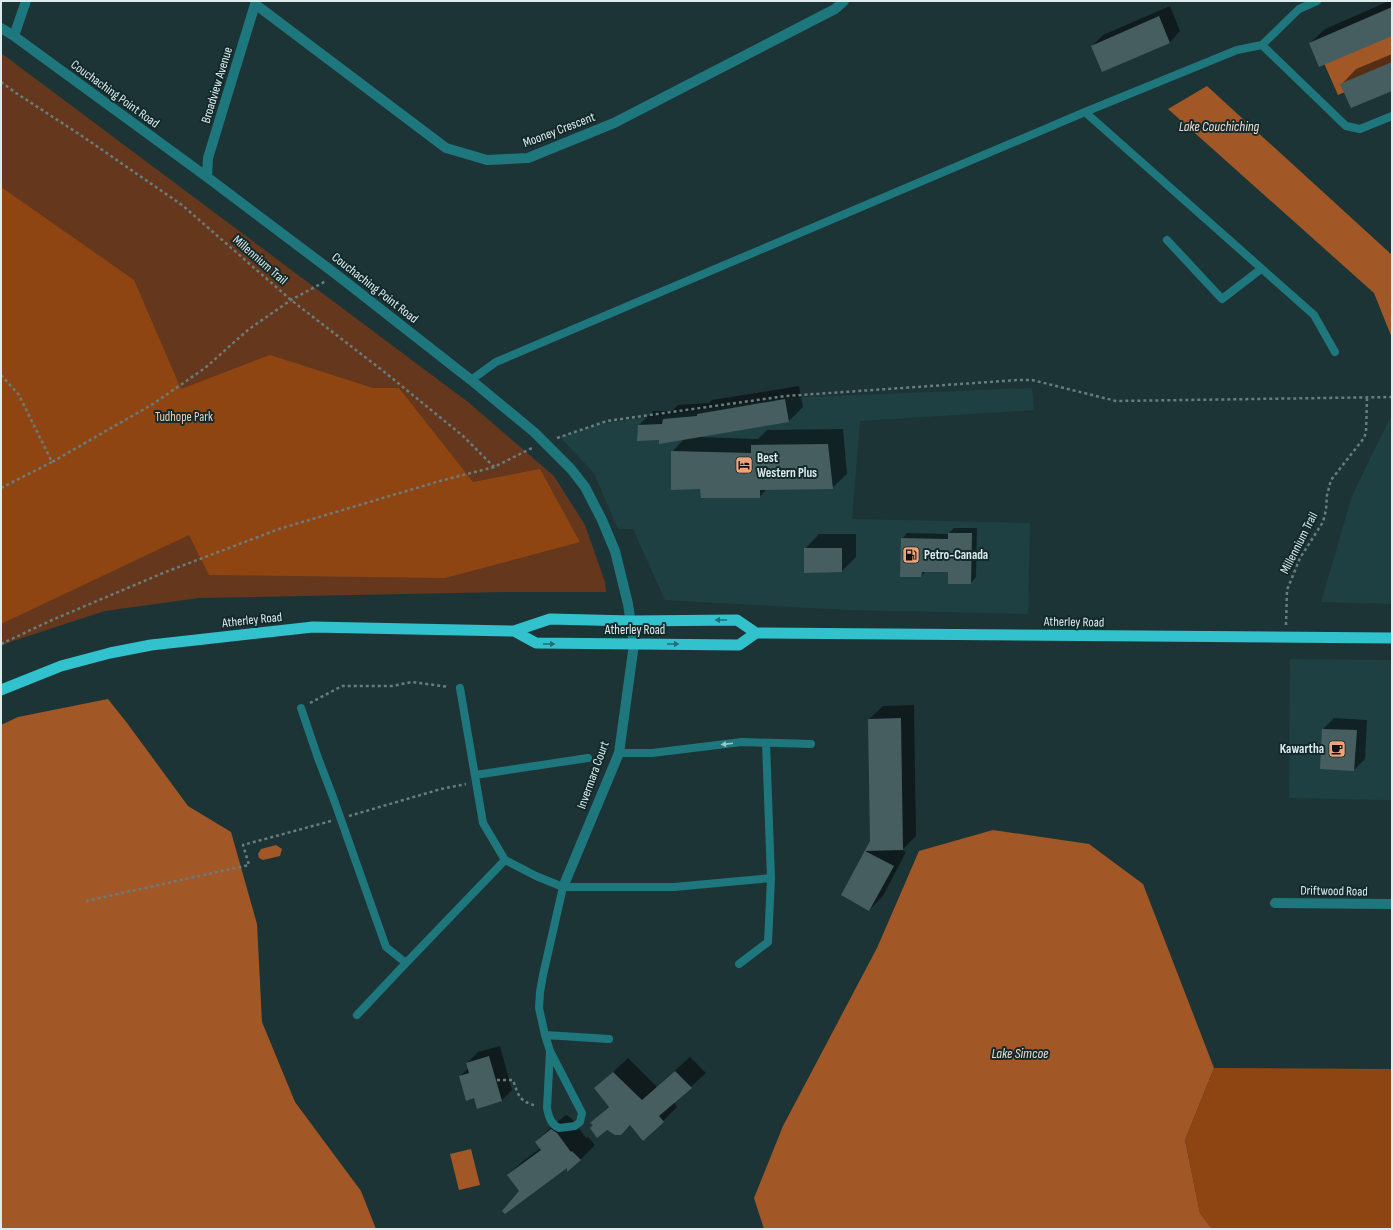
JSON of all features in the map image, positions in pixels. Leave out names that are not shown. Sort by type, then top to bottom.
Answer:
[{"type":"highway","name":"Atherley Road","points":[[1,690],[61,666],[110,653],[151,645],[313,627],[514,631],[550,619],[737,620],[756,633]]},
{"type":"highway","name":"Atherley Road","points":[[514,631],[536,644],[739,644],[756,633],[1392,638]]},
{"type":"street","points":[[14,36],[26,1]]},
{"type":"street","name":"Mooney Crescent","points":[[255,2],[446,148],[487,160],[528,158],[614,123],[835,9],[844,1]]},
{"type":"street","name":"Broadview Avenue","points":[[207,177],[208,158],[255,2]]},
{"type":"street","name":"Couchaching Point Road","points":[[1,28],[207,177],[337,275],[471,380],[534,432],[571,469],[585,486],[599,515],[615,551],[631,620],[634,644]]},
{"type":"street","name":"Invermara Court","points":[[563,887],[618,752],[634,644]]},
{"type":"street","name":"Driftwood Road","points":[[1275,903],[1392,904]]},
{"type":"lane","points":[[471,380],[496,362],[1085,112],[1237,50],[1262,46],[1298,9],[1317,1]]},
{"type":"lane","points":[[1262,46],[1346,126],[1360,129],[1392,116]]},
{"type":"lane","points":[[1085,112],[1314,316],[1335,352]]},
{"type":"lane","points":[[1167,240],[1222,299],[1261,269]]},
{"type":"lane","points":[[460,688],[483,823],[505,860],[536,876],[563,887],[674,887],[771,878]]},
{"type":"lane","points":[[301,708],[386,947],[406,963]]},
{"type":"lane","points":[[618,752],[652,753],[742,742],[811,744]]},
{"type":"lane","points":[[739,964],[768,942],[771,878],[766,743]]},
{"type":"lane","points":[[475,775],[588,758]]},
{"type":"lane","points":[[357,1015],[505,860]]},
{"type":"lane","points":[[550,1051],[547,1108],[551,1122],[560,1128],[575,1126],[580,1122],[582,1113],[550,1051],[545,1035],[540,1008],[540,992],[543,975],[563,887]]},
{"type":"lane","points":[[545,1035],[609,1039]]},
{"type":"path","name":"Millennium Trail","points":[[1,82],[182,205],[291,300],[387,374],[463,436],[494,467]]},
{"type":"path","points":[[1,488],[52,462],[153,404],[205,368],[249,329],[291,300],[337,275]]},
{"type":"path","points":[[1,375],[19,395],[52,462]]},
{"type":"path","points":[[1,644],[52,620],[163,573],[279,529],[440,481],[494,467],[544,442],[607,421],[786,396],[1018,380],[1032,380],[1116,401],[1392,397]]},
{"type":"path","name":"Millennium Trail","points":[[1286,638],[1287,590],[1300,558],[1323,522],[1331,480],[1364,438],[1366,432],[1368,398]]},
{"type":"path","points":[[301,708],[342,686],[392,686],[412,682],[460,688]]},
{"type":"path","points":[[86,901],[241,867]]},
{"type":"path","points":[[497,1080],[513,1080],[520,1098],[526,1103],[547,1108]]},
{"type":"shaded area","points":[[1032,388],[1034,410],[860,421],[852,519],[1030,523],[1028,614],[849,610],[665,600],[633,529],[618,529],[594,473],[560,437],[600,424],[785,398]]},
{"type":"shaded area","points":[[1392,414],[1392,604],[1321,602],[1352,496]]},
{"type":"shaded area","points":[[1290,659],[1392,660],[1392,800],[1289,798]]},
{"type":"green space","name":"Tudhope Park","points":[[1,53],[468,402],[554,476],[585,525],[605,582],[606,592],[505,592],[199,598],[105,611],[1,646]]},
{"type":"green space","name":"Tudhope Park","points":[[1,187],[134,280],[181,389],[270,355],[373,388],[399,388],[473,482],[540,469],[580,542],[445,578],[209,575],[189,535],[1,624]]},
{"type":"green space","points":[[1214,1068],[1392,1069],[1392,1229],[1212,1229],[1200,1213],[1185,1140]]},
{"type":"water","points":[[1392,31],[1392,72],[1338,95],[1323,61]]},
{"type":"water","name":"Lake Couchiching","points":[[1207,86],[1392,255],[1392,338],[1374,293],[1168,109]]},
{"type":"water","points":[[108,699],[188,806],[231,832],[257,924],[262,1022],[295,1102],[361,1191],[376,1229],[1,1229],[1,725],[18,717]]},
{"type":"water","name":"Lake Simcoe","points":[[993,830],[1089,844],[1143,884],[1214,1068],[1185,1140],[1200,1213],[1212,1229],[764,1229],[754,1198],[783,1126],[877,948],[919,851]]},
{"type":"water","points":[[276,845],[282,849],[280,856],[263,860],[259,858],[258,854],[261,849]]},
{"type":"water","points":[[471,1149],[480,1185],[459,1190],[450,1154]]},
{"type":"building","points":[[1392,7],[1392,36],[1319,67],[1309,43]]},
{"type":"building","points":[[1159,16],[1170,43],[1102,72],[1091,46]]},
{"type":"building","points":[[1392,62],[1392,91],[1351,108],[1340,84]]},
{"type":"building","points":[[785,399],[789,422],[659,444],[659,440],[637,441],[638,425],[662,424],[663,419],[697,416],[697,414]]},
{"type":"building","points":[[828,444],[833,489],[760,490],[760,498],[701,498],[700,489],[671,490],[671,451],[751,453],[751,445]]},
{"type":"building","points":[[948,533],[972,533],[971,584],[948,584],[948,572],[922,572],[921,577],[900,577],[901,538],[948,539]]},
{"type":"building","points":[[804,548],[842,548],[842,572],[804,573]]},
{"type":"building","points":[[901,718],[903,850],[865,851],[894,866],[869,911],[841,895],[870,841],[868,719]]},
{"type":"building","points":[[1322,729],[1357,730],[1354,771],[1320,769]]},
{"type":"building","points":[[489,1056],[502,1101],[477,1109],[474,1098],[466,1101],[459,1076],[469,1073],[466,1063]]},
{"type":"building","points":[[675,1071],[692,1088],[659,1116],[664,1122],[643,1141],[630,1125],[621,1135],[615,1135],[607,1130],[597,1138],[590,1128],[593,1125],[590,1123],[609,1107],[594,1088],[613,1072],[642,1100]]},
{"type":"building","points":[[551,1129],[557,1133],[571,1152],[572,1151],[581,1160],[567,1172],[567,1168],[505,1214],[502,1211],[519,1191],[507,1175],[541,1150],[535,1142]]},
{"type":"place","name":"Best Western Plus","points":[[744,465]]},
{"type":"place","name":"Petro-Canada","points":[[911,555]]},
{"type":"place","name":"Kawartha","points":[[1337,749]]}]
